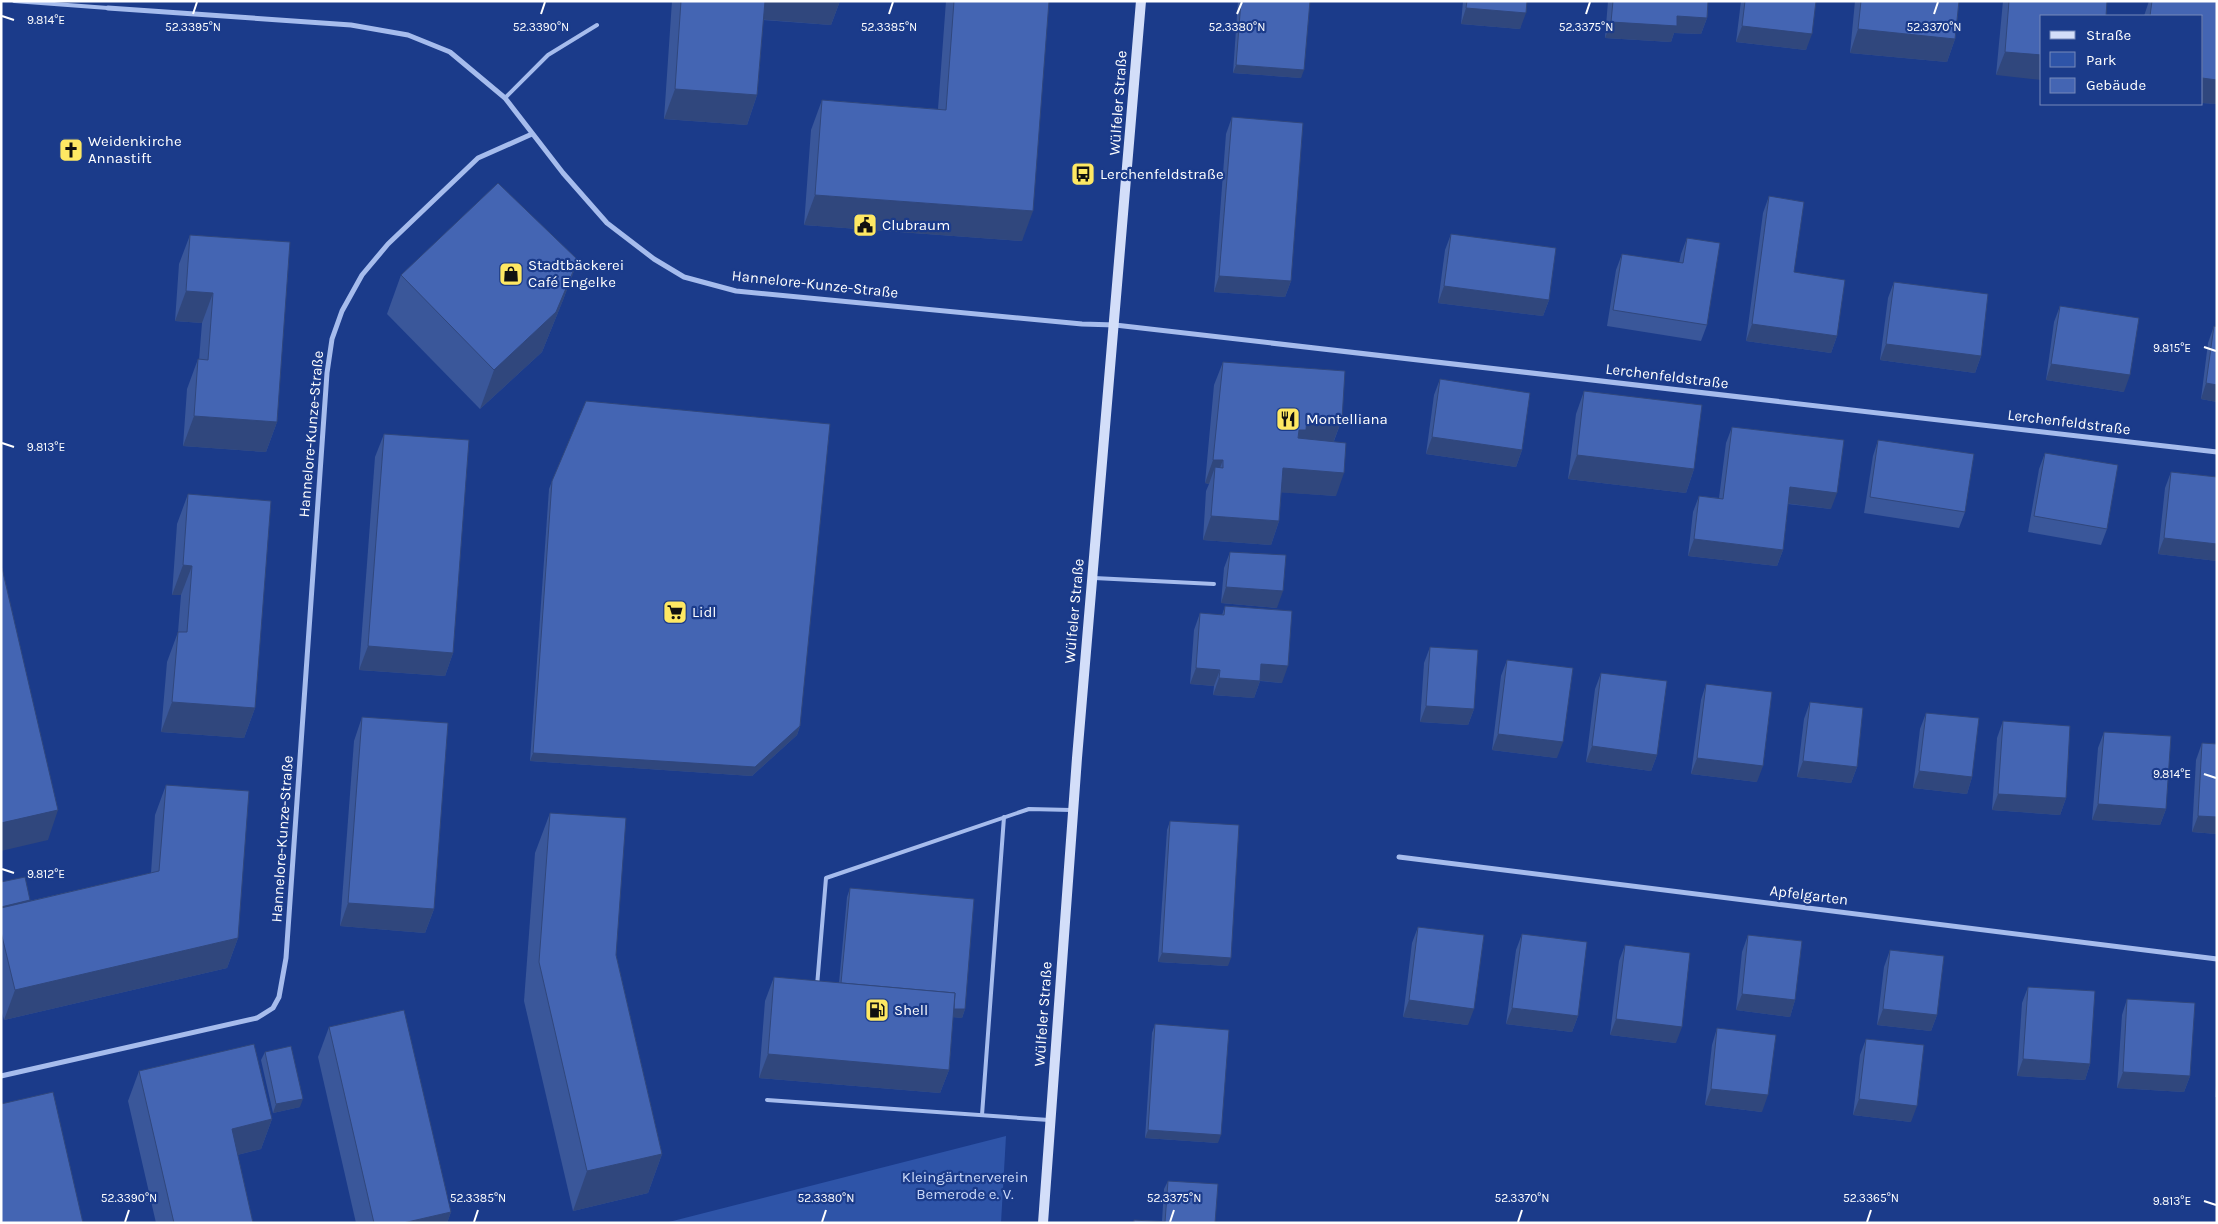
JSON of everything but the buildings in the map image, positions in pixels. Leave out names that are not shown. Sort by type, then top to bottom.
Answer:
[{"type":"main road","name":"Wülfeler Straße","points":[[1043,1223],[1092,578],[1115,325],[1141,1]]},
{"type":"street","points":[[108,8],[351,25],[408,35],[450,52],[505,98],[532,134]]},
{"type":"street","name":"Hannelore-Kunze-Straße","points":[[1,1076],[257,1018],[273,1008],[278,997],[286,958],[326,383],[332,339],[342,311],[362,275],[388,244],[478,158],[532,134],[607,223],[654,259],[684,277],[736,291],[1082,324],[1115,325]]},
{"type":"street","name":"Lerchenfeldstraße","points":[[1115,325],[2217,452]]},
{"type":"street","name":"Apfelgarten","points":[[1399,857],[2217,958]]},
{"type":"lane","points":[[14,1],[108,8]]},
{"type":"lane","points":[[505,98],[548,55],[597,25]]},
{"type":"lane","points":[[1092,578],[1214,584]]},
{"type":"lane","points":[[817,986],[826,878],[1029,809],[1074,810]]},
{"type":"lane","points":[[982,1115],[1004,817]]},
{"type":"lane","points":[[767,1100],[1050,1120]]},
{"type":"green space","name":"Kleingärtnerverein Bemerode e. V.","points":[[1006,1136],[1001,1223],[665,1223]]},
{"type":"place","name":"Weidenkirche Annastift","points":[[71,150]]},
{"type":"place","name":"Lerchenfeldstraße","points":[[1083,174]]},
{"type":"place","name":"Clubraum","points":[[865,225]]},
{"type":"place","name":"Stadtbäckerei Café Engelke","points":[[511,274]]},
{"type":"place","name":"Montelliana","points":[[1288,419]]},
{"type":"place","name":"Lidl","points":[[675,612]]},
{"type":"place","name":"Shell","points":[[877,1010]]}]
